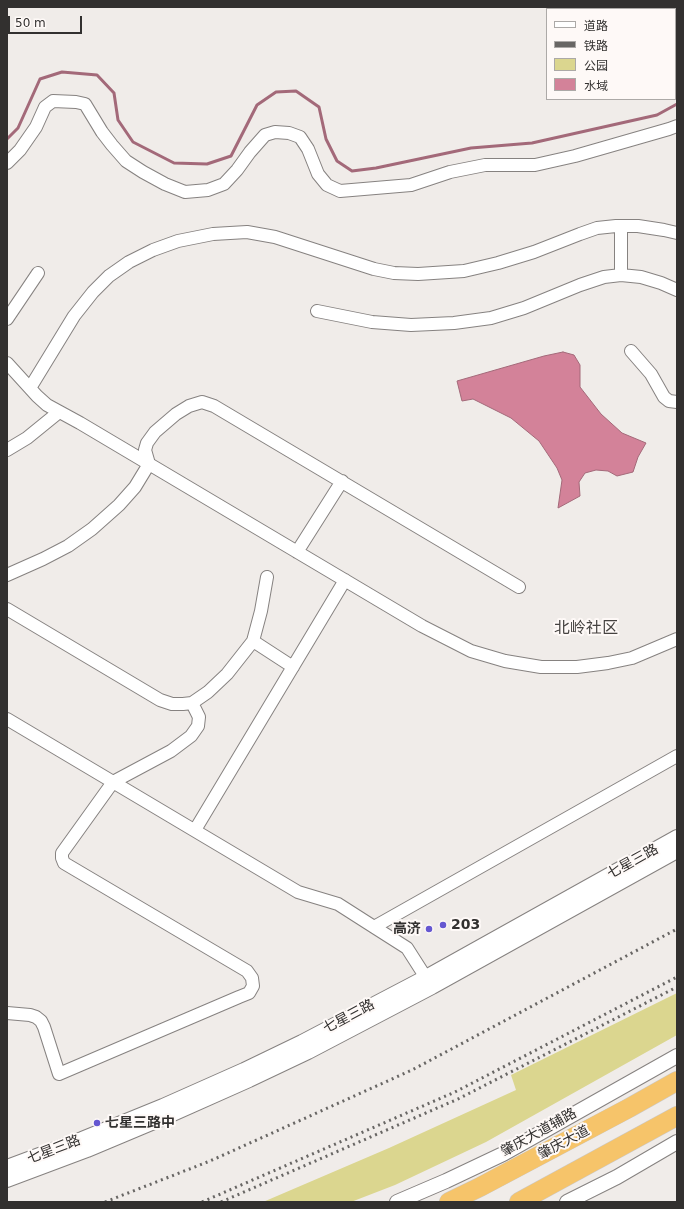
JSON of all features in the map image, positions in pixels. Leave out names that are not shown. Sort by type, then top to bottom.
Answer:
[{"type":"highway","name":"肇庆大道","points":[[449,1202],[480,1187],[677,1081]]},
{"type":"highway","points":[[519,1202],[677,1116]]},
{"type":"street","points":[[7,163],[20,150],[36,127],[45,107],[53,101],[85,104],[102,132],[126,161],[165,184],[185,192],[208,190],[224,184],[265,135],[275,132],[289,133],[300,137],[308,149],[318,174],[327,185],[340,192],[411,185],[450,172],[485,165],[535,165],[576,156],[677,126]]},
{"type":"street","points":[[621,226],[621,275]]},
{"type":"street","points":[[30,388],[74,316],[93,292],[109,276],[129,262],[153,250],[178,241],[213,234],[247,232],[275,237],[374,269],[418,274],[464,271],[498,263],[534,252],[597,228],[638,226],[664,230],[677,234]]},
{"type":"street","points":[[7,319],[38,273]]},
{"type":"street","points":[[317,311],[372,322],[411,325],[454,323],[491,318],[524,308],[580,285],[604,277],[621,275],[641,277],[662,283],[677,290]]},
{"type":"street","points":[[631,351],[651,374],[664,397],[669,401],[677,402]]},
{"type":"street","points":[[7,363],[47,405],[80,423],[422,626],[471,651],[505,661],[542,667],[577,667],[632,658],[677,639]]},
{"type":"street","points":[[7,575],[68,546],[92,529],[119,505],[135,487],[149,464],[145,450],[147,443],[155,432],[176,414],[189,406],[202,402],[214,406],[519,587]]},
{"type":"street","points":[[7,450],[27,438],[59,412]]},
{"type":"street","points":[[297,552],[342,481]]},
{"type":"street","points":[[7,609],[160,700],[172,704],[183,704],[192,702],[208,692],[227,674],[253,641],[261,611],[267,577]]},
{"type":"street","points":[[195,830],[345,580]]},
{"type":"street","points":[[253,641],[292,667]]},
{"type":"street","points":[[7,1013],[30,1015],[41,1021],[59,1074],[249,993],[254,986],[252,978],[247,971],[64,863],[62,858],[62,853],[113,782],[172,751],[191,736],[198,726],[199,717],[192,702]]},
{"type":"street","points":[[7,720],[298,892],[338,904],[407,948],[429,982]]},
{"type":"street","points":[[374,927],[677,756]]},
{"type":"street","name":"七星三路","points":[[7,1180],[87,1150],[160,1119],[308,1052],[677,837]]},
{"type":"street","name":"七星三路","points":[[7,1167],[82,1139],[163,1106],[244,1070],[429,982],[677,852]]},
{"type":"street","name":"肇庆大道辅路","points":[[397,1202],[503,1154],[677,1056]]},
{"type":"street","points":[[567,1202],[617,1177],[677,1142]]},
{"type":"green space","points":[[677,993],[677,1035],[486,1142],[395,1185],[351,1202],[263,1202],[389,1148],[516,1090],[511,1075]]},
{"type":"water","points":[[563,352],[574,355],[580,365],[580,387],[601,414],[622,433],[646,443],[638,457],[633,472],[617,476],[608,471],[596,470],[585,473],[579,482],[580,496],[558,508],[562,480],[557,468],[539,441],[511,418],[473,399],[462,401],[457,381]]},
{"type":"waterway","points":[[7,139],[18,128],[40,79],[62,72],[97,75],[114,93],[118,120],[133,142],[174,163],[207,164],[231,156],[257,105],[276,92],[296,91],[319,107],[326,139],[337,161],[352,171],[376,168],[471,148],[532,143],[657,115],[677,104]]},
{"type":"railway","points":[[105,1202],[210,1161],[412,1070],[677,929]]},
{"type":"railway","points":[[202,1202],[455,1092],[677,977]]},
{"type":"railway","points":[[221,1202],[458,1099],[677,987]]},
{"type":"place","name":"203","points":[[443,925]]},
{"type":"place","name":"高济","points":[[429,929]]},
{"type":"place","name":"七星三路中","points":[[97,1123]]},
{"type":"district","name":"北岭社区","points":[[586,629]]}]
